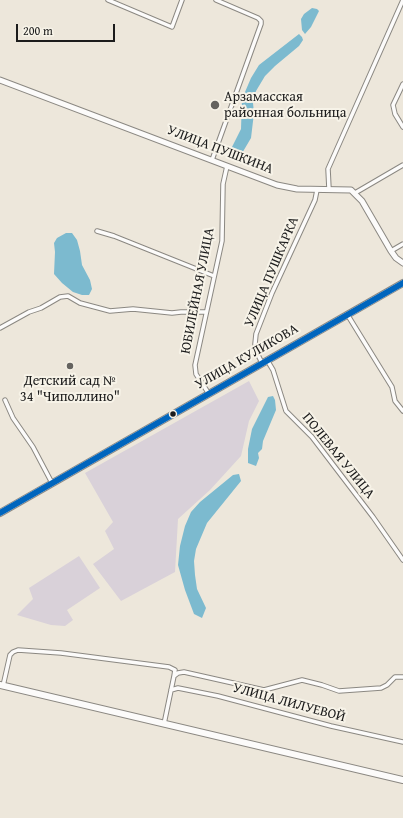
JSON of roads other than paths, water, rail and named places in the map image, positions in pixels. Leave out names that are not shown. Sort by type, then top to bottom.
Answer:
[{"type":"main road","name":"УЛИЦА КУЛИКОВА","points":[[0,513],[265,362],[346,314],[403,283]]},
{"type":"main road","points":[[1,686],[403,780]]},
{"type":"street","points":[[108,0],[172,27],[182,0]]},
{"type":"street","points":[[212,160],[261,24],[261,21],[258,18],[216,0]]},
{"type":"street","points":[[329,189],[328,169],[403,0]]},
{"type":"street","name":"УЛИЦА ПУШКИНА","points":[[0,80],[285,187],[317,190],[348,189],[355,193]]},
{"type":"street","points":[[403,84],[393,105],[395,114],[403,127]]},
{"type":"street","points":[[403,165],[355,193],[362,200],[391,251],[403,263]]},
{"type":"street","name":"ЮБИЛЕЙНАЯ УЛИЦА","points":[[209,394],[200,381],[195,369],[222,241],[222,184],[227,166]]},
{"type":"street","name":"УЛИЦА ПУШКАРКА","points":[[265,362],[256,351],[256,334],[272,293],[315,200],[317,190]]},
{"type":"street","points":[[97,231],[114,236],[214,276]]},
{"type":"street","points":[[391,251],[403,244]]},
{"type":"street","points":[[0,328],[60,297],[68,296],[86,305],[110,311],[145,310],[172,313],[206,312]]},
{"type":"street","points":[[346,314],[392,387],[394,402],[403,411]]},
{"type":"street","name":"ПОЛЕВАЯ УЛИЦА","points":[[265,362],[273,370],[286,411],[312,437],[402,557]]},
{"type":"street","points":[[5,400],[13,418],[33,447],[52,483]]},
{"type":"street","points":[[1,686],[10,656],[13,652],[18,650],[61,653],[169,667],[175,670],[164,724]]},
{"type":"street","name":"УЛИЦА ЛИЛУЕВОЙ","points":[[174,676],[178,673],[184,672],[264,690],[302,680],[338,690],[381,688],[387,685],[395,677],[403,677]]},
{"type":"street","name":"УЛИЦА ЛИЛУЕВОЙ","points":[[170,690],[178,688],[218,696],[331,726],[403,742]]},
{"type":"water","points":[[312,8],[319,11],[311,27],[305,34],[302,30],[301,19],[304,14]]},
{"type":"water","points":[[299,34],[303,40],[299,46],[265,76],[256,91],[253,103],[254,113],[251,138],[241,155],[234,155],[231,153],[231,149],[241,129],[242,99],[251,78],[259,65]]},
{"type":"water","points":[[66,233],[72,233],[77,240],[82,265],[90,280],[92,289],[89,295],[82,295],[73,292],[54,274],[54,243],[57,238]]},
{"type":"water","points":[[273,396],[276,410],[263,441],[262,449],[258,453],[259,458],[256,466],[248,463],[248,449],[252,429],[268,397]]},
{"type":"water","points":[[239,474],[241,481],[207,523],[196,549],[194,561],[197,589],[206,608],[202,618],[194,614],[178,565],[180,546],[185,526],[191,512],[200,502],[233,475]]},
{"type":"place","name":"Арзамасская районная больница","points":[[215,105]]},
{"type":"place","name":"Детский сад № 34 \"Чиполлино\"","points":[[70,366]]}]
